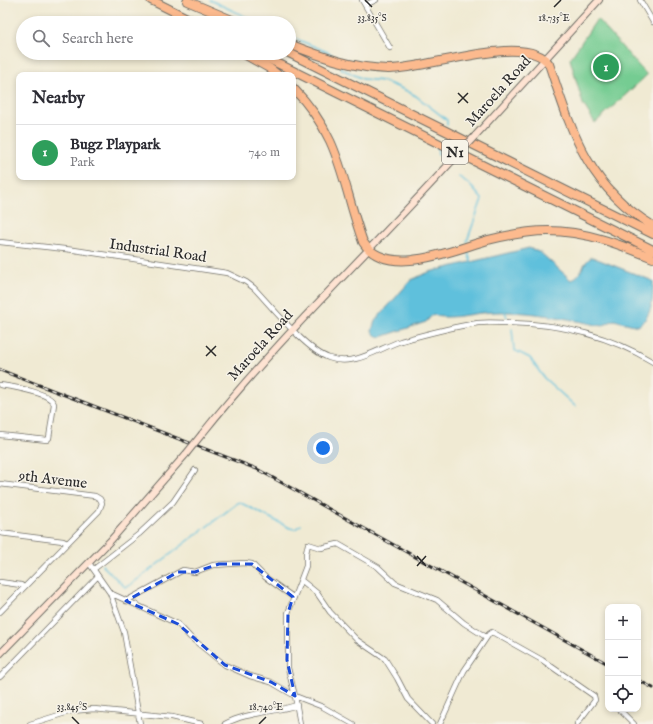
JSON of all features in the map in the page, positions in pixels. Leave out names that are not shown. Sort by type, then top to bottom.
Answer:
[{"type":"highway","points":[[149,0],[177,16]]},
{"type":"highway","points":[[149,0],[182,16]]},
{"type":"highway","points":[[185,1],[216,16]]},
{"type":"highway","points":[[185,1],[222,16]]},
{"type":"highway","points":[[296,47],[338,62],[360,67],[388,69],[408,69],[504,50],[529,52],[546,58],[572,132],[588,164],[612,194],[641,219],[653,226]]},
{"type":"highway","name":"N1","points":[[296,56],[653,234]]},
{"type":"highway","points":[[255,60],[275,72]]},
{"type":"highway","name":"N1","points":[[271,60],[295,72]]},
{"type":"highway","name":"N1","points":[[296,72],[653,250]]},
{"type":"highway","points":[[296,92],[312,111],[332,142],[341,164],[361,236],[368,250],[376,254],[392,258],[418,260],[518,233],[549,231],[596,237],[653,258]]},
{"type":"street","points":[[376,0],[364,2],[390,48]]},
{"type":"street","name":"Maroela Road","points":[[0,654],[134,516],[241,385],[292,329],[476,136],[599,0]]},
{"type":"street","points":[[640,0],[653,22]]},
{"type":"street","name":"Industrial Road","points":[[0,242],[222,271],[246,282],[318,353],[336,360],[356,360],[399,342],[479,323],[498,322],[544,325],[589,334],[625,347],[653,362]]},
{"type":"street","points":[[0,386],[18,388],[49,398],[54,404],[48,439],[45,441],[0,435]]},
{"type":"street","points":[[94,569],[139,534],[173,502],[195,470]]},
{"type":"street","name":"9th Avenue","points":[[0,484],[95,496],[101,501],[100,509],[67,543]]},
{"type":"street","points":[[0,533],[63,541],[67,543],[0,612]]},
{"type":"street","points":[[300,724],[287,660],[288,613],[306,566],[308,544],[321,548],[338,544],[378,567],[396,583],[437,600],[464,623],[486,637]]},
{"type":"street","points":[[89,563],[110,593],[126,640],[140,724]]},
{"type":"street","points":[[126,601],[183,570],[195,572],[213,565],[245,563],[252,564],[265,577],[293,597]]},
{"type":"street","points":[[0,677],[98,576]]},
{"type":"street","points":[[301,580],[317,593],[330,612],[354,636],[384,660],[397,678],[408,699],[432,724]]},
{"type":"street","points":[[0,582],[21,585],[24,587]]},
{"type":"street","points":[[110,593],[178,624],[190,637],[225,665],[250,676],[271,682],[295,696],[323,707],[353,724]]},
{"type":"street","points":[[440,724],[464,671],[490,633],[496,633],[542,660],[594,696],[595,700],[577,724]]},
{"type":"street","points":[[229,723],[239,717],[279,711],[297,705]]},
{"type":"street","points":[[30,724],[78,710],[138,712],[182,719],[202,724]]},
{"type":"street","points":[[622,712],[634,724]]},
{"type":"highlighted area","points":[[219,564],[252,564],[293,597],[288,613],[287,660],[295,696],[271,682],[225,665],[178,624],[126,601],[178,572],[195,572]]},
{"type":"green space","points":[[597,19],[647,75],[595,123],[583,104],[570,59]]},
{"type":"water","points":[[529,248],[541,253],[571,280],[578,275],[586,262],[592,257],[653,281],[651,306],[647,317],[638,326],[614,320],[602,326],[525,313],[496,312],[449,317],[442,317],[433,314],[426,322],[381,337],[376,336],[372,331],[375,321],[411,280],[429,272]]},
{"type":"waterway","points":[[210,0],[244,16]]},
{"type":"waterway","points":[[296,39],[330,53],[335,57]]},
{"type":"waterway","points":[[340,66],[342,69],[363,79],[383,81],[416,96],[447,120],[447,125]]},
{"type":"waterway","points":[[437,147],[438,154]]},
{"type":"waterway","points":[[459,177],[468,183],[482,199],[467,241]]},
{"type":"waterway","points":[[468,252],[471,262]]},
{"type":"waterway","points":[[505,312],[507,317]]},
{"type":"waterway","points":[[512,329],[514,350],[530,358],[544,378],[575,406]]},
{"type":"waterway","points":[[102,565],[125,587],[129,586],[239,502],[290,528],[295,529],[301,525]]},
{"type":"railway","points":[[0,370],[257,469],[605,662]]},
{"type":"railway","points":[[641,682],[653,688]]},
{"type":"place","name":"Bugz Playpark","points":[[606,67]]}]
